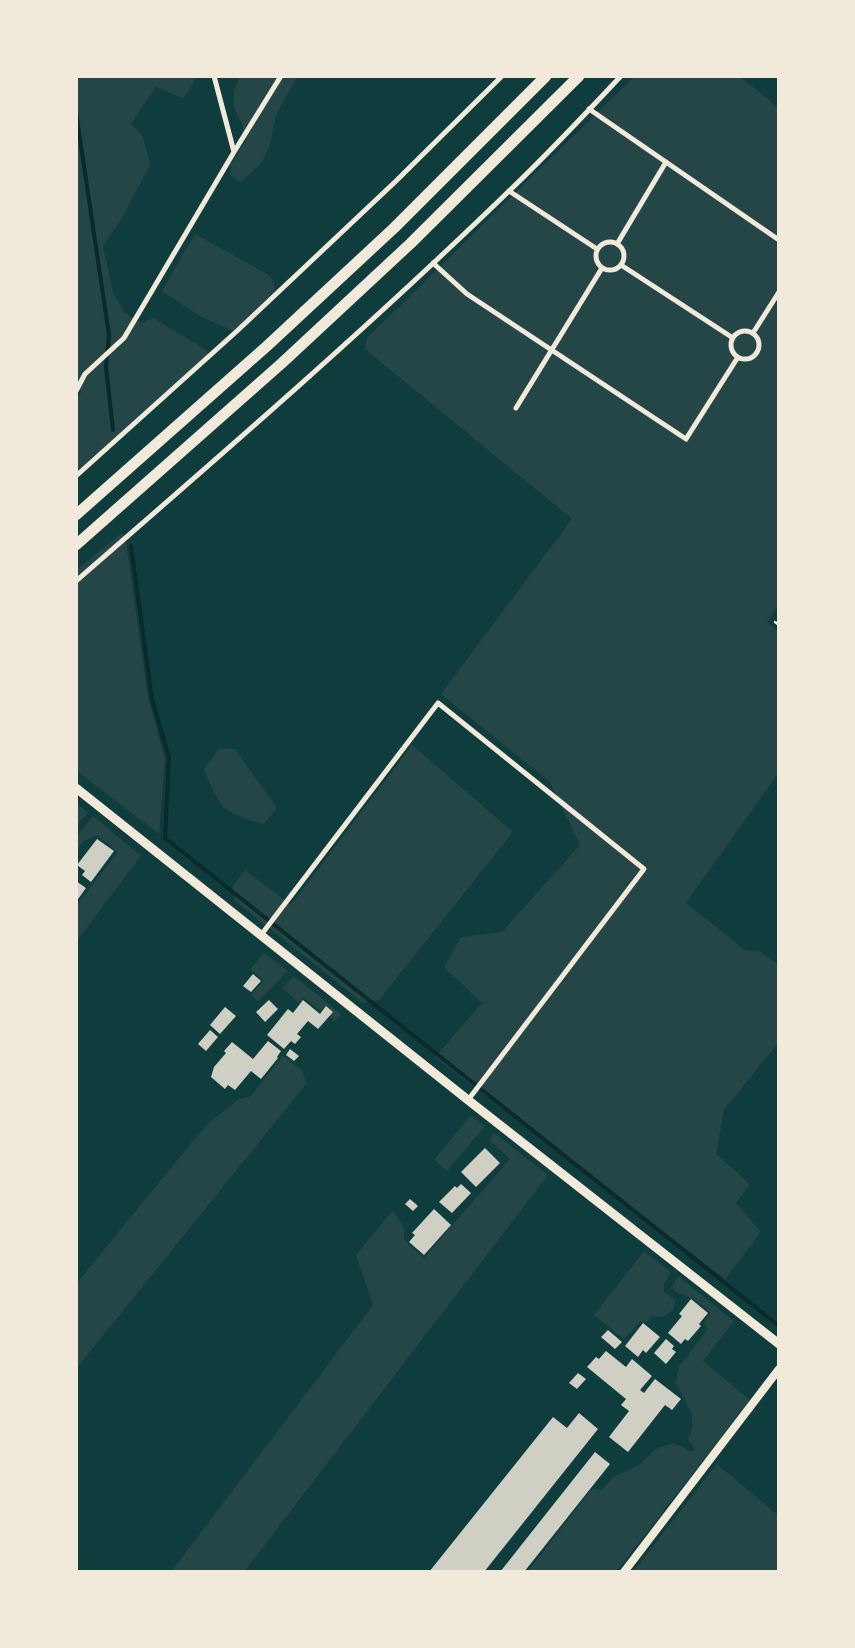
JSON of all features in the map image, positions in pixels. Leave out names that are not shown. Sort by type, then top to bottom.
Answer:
[{"type":"highway","points":[[76,515],[267,346],[394,228],[546,76]]},
{"type":"highway","points":[[76,545],[289,356],[411,242],[579,76]]},
{"type":"main road","points":[[76,788],[260,936],[779,1344]]},
{"type":"street","points":[[214,76],[234,152]]},
{"type":"street","points":[[76,391],[85,374],[124,338],[234,152],[282,76]]},
{"type":"street","points":[[76,476],[244,324],[396,181],[502,76]]},
{"type":"street","points":[[76,581],[289,396],[433,263],[509,191],[621,76]]},
{"type":"street","points":[[589,109],[779,240]]},
{"type":"street","points":[[617,244],[666,162]]},
{"type":"street","points":[[509,191],[597,249]]},
{"type":"street","points":[[614,242],[624,252],[623,261],[613,270],[602,268],[597,262],[597,249],[604,243],[614,242]]},
{"type":"street","points":[[433,263],[467,294],[686,439],[738,357]]},
{"type":"street","points":[[621,264],[733,338]]},
{"type":"street","points":[[516,408],[602,268]]},
{"type":"street","points":[[753,333],[779,292]]},
{"type":"street","points":[[749,331],[753,333],[759,343],[756,354],[750,359],[738,357],[731,348],[733,338],[740,332],[749,331]]},
{"type":"street","points":[[260,936],[438,703],[644,868],[468,1100]]},
{"type":"street","points":[[624,1572],[779,1369]]},
{"type":"path","points":[[775,622],[779,625]]},
{"type":"shaded area","points":[[76,76],[195,76],[192,86],[183,98],[156,87],[131,124],[143,137],[150,165],[121,220],[103,246],[113,293],[125,313],[142,323],[153,318],[206,350],[209,356],[76,476],[76,401],[81,392],[76,377]]},
{"type":"shaded area","points":[[240,76],[298,76],[276,114],[270,145],[262,162],[241,182],[230,175],[231,164],[246,140],[242,124],[234,108],[234,92]]},
{"type":"shaded area","points":[[635,76],[739,76],[779,108],[779,605],[767,622],[779,632],[779,772],[686,903],[745,950],[760,951],[777,964],[779,963],[779,1042],[724,1110],[716,1154],[750,1184],[736,1203],[761,1232],[725,1279],[435,1057],[482,1003],[444,967],[461,937],[502,932],[580,845],[550,782],[441,694],[572,519],[365,349],[367,338]]},
{"type":"shaded area","points":[[195,234],[265,272],[274,283],[275,291],[233,331],[200,316],[162,291]]},
{"type":"shaded area","points":[[122,533],[126,542],[148,697],[165,759],[159,834],[76,770],[76,570]]},
{"type":"shaded area","points":[[412,745],[513,832],[379,1000],[363,1003],[234,900],[232,887],[245,870],[291,905]]},
{"type":"shaded area","points":[[220,748],[235,749],[277,808],[264,824],[233,813],[224,807],[218,799],[204,769]]},
{"type":"shaded area","points":[[76,803],[88,812],[76,827]]},
{"type":"shaded area","points":[[93,816],[141,856],[76,942],[76,906],[118,852],[97,835],[84,841],[76,851],[76,837]]},
{"type":"shaded area","points":[[264,953],[288,971],[258,1001],[251,995],[264,981],[250,969]]},
{"type":"shaded area","points":[[294,976],[341,1014],[335,1022],[329,1016],[333,1012],[326,1006],[321,1011],[304,998],[299,1003],[282,988]]},
{"type":"shaded area","points":[[283,1056],[302,1070],[306,1084],[76,1369],[76,1284],[211,1121],[239,1099],[250,1097]]},
{"type":"shaded area","points":[[471,1115],[485,1126],[447,1171],[434,1160]]},
{"type":"shaded area","points":[[494,1133],[548,1175],[244,1572],[171,1572],[373,1305],[356,1255],[393,1210],[404,1228],[404,1240],[424,1258],[510,1159],[489,1140]]},
{"type":"shaded area","points":[[644,1251],[671,1272],[664,1284],[664,1292],[675,1300],[675,1306],[663,1317],[652,1316],[646,1323],[641,1321],[624,1339],[594,1315]]},
{"type":"shaded area","points":[[678,1276],[734,1321],[703,1361],[750,1400],[616,1572],[527,1572],[592,1489],[601,1490],[614,1477],[639,1465],[656,1449],[674,1443],[692,1452],[695,1449],[688,1440],[692,1429],[692,1414],[676,1382],[679,1367],[707,1330],[704,1323],[711,1313],[692,1298],[676,1292],[672,1288]]},
{"type":"shaded area","points":[[717,1464],[779,1516],[779,1572],[633,1572]]},
{"type":"building","points":[[97,839],[114,851],[91,882],[82,875],[85,871],[77,865]]},
{"type":"building","points":[[76,881],[86,888],[76,902]]},
{"type":"building","points":[[253,974],[261,981],[251,992],[243,986]]},
{"type":"building","points":[[269,1000],[278,1009],[265,1022],[256,1012]]},
{"type":"building","points":[[303,1000],[320,1014],[326,1006],[333,1012],[318,1029],[308,1021],[297,1034],[301,1037],[295,1044],[291,1041],[284,1049],[267,1035],[288,1009],[293,1013]]},
{"type":"building","points":[[225,1007],[236,1016],[220,1034],[210,1025]]},
{"type":"building","points":[[210,1030],[218,1037],[206,1051],[198,1044]]},
{"type":"building","points":[[268,1041],[281,1051],[278,1058],[261,1079],[251,1071],[235,1090],[228,1085],[225,1089],[211,1077],[214,1067],[226,1053],[224,1051],[232,1042],[253,1059]]},
{"type":"building","points":[[290,1049],[299,1056],[294,1061],[286,1055]]},
{"type":"building","points":[[485,1148],[500,1163],[476,1187],[461,1172]]},
{"type":"building","points":[[461,1184],[471,1193],[452,1213],[439,1202],[455,1186],[457,1188]]},
{"type":"building","points":[[410,1199],[418,1206],[413,1211],[405,1204]]},
{"type":"building","points":[[434,1209],[451,1225],[424,1255],[409,1242],[415,1235],[412,1233]]},
{"type":"building","points":[[691,1299],[708,1313],[699,1324],[701,1326],[688,1341],[685,1339],[681,1344],[668,1333],[682,1316],[679,1314]]},
{"type":"building","points":[[643,1323],[660,1337],[646,1353],[643,1350],[638,1357],[625,1346]]},
{"type":"building","points":[[608,1330],[622,1342],[615,1349],[601,1337]]},
{"type":"building","points":[[666,1339],[674,1346],[672,1349],[676,1352],[666,1364],[654,1353]]},
{"type":"building","points":[[606,1351],[626,1367],[632,1359],[652,1376],[640,1390],[644,1393],[655,1379],[681,1399],[672,1410],[665,1405],[628,1452],[609,1437],[629,1411],[621,1405],[626,1399],[587,1367],[596,1357],[599,1359]]},
{"type":"building","points":[[578,1373],[586,1379],[577,1389],[569,1383]]},
{"type":"building","points":[[579,1413],[598,1429],[484,1572],[429,1572],[553,1417],[567,1428]]},
{"type":"building","points":[[595,1452],[610,1464],[524,1572],[500,1572]]},
{"type":"waterway","points":[[76,112],[109,335],[106,367],[113,430]]},
{"type":"waterway","points":[[131,546],[152,699],[169,758],[165,838],[779,1326]]}]
